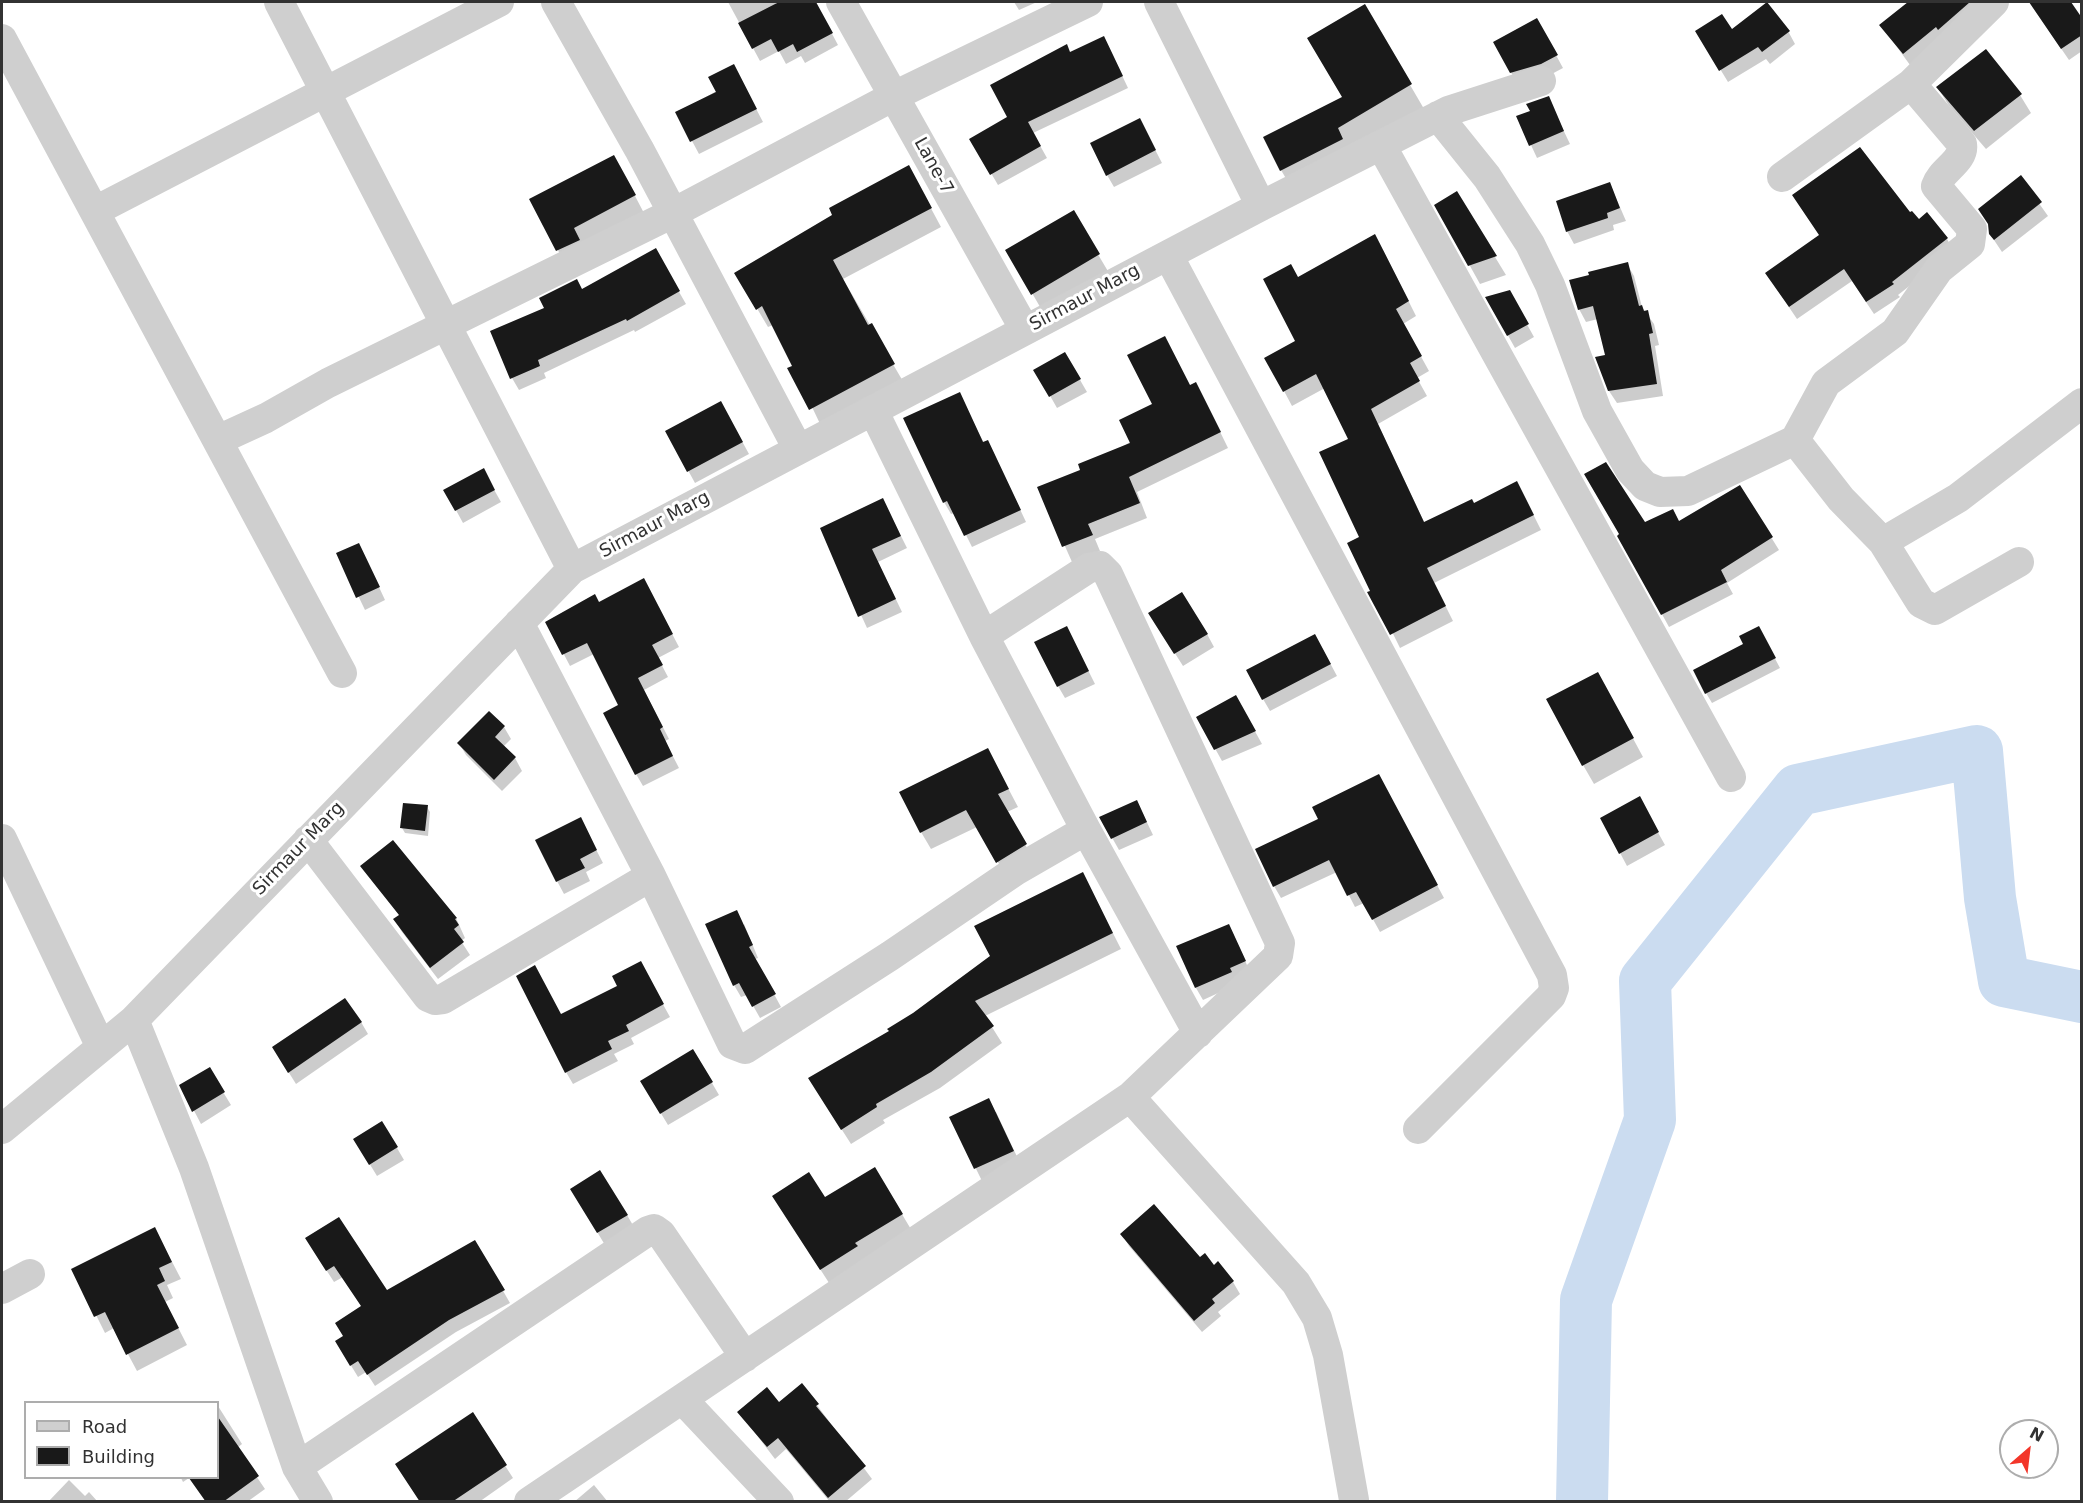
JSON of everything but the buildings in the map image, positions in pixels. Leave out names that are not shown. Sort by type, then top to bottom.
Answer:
[{"type":"street","points":[[279,2],[572,569]]},
{"type":"street","points":[[95,211],[499,2]]},
{"type":"street","points":[[556,2],[673,213],[798,450]]},
{"type":"street","name":"Lane-7","points":[[841,2],[1025,330]]},
{"type":"street","points":[[218,440],[266,418],[328,383],[673,213],[894,96],[1088,2]]},
{"type":"street","points":[[1159,2],[1261,206]]},
{"type":"street","points":[[1782,177],[1911,84],[1994,2]]},
{"type":"street","points":[[2,39],[342,673]]},
{"type":"street","name":"Sirmaur Marg","points":[[2,1128],[134,1020],[572,569],[1261,206],[1443,113],[1541,81]]},
{"type":"street","points":[[1443,113],[1530,243],[1550,285],[1597,411],[1630,470],[1645,486],[1660,492],[1688,491],[1796,440],[1826,383],[1895,332],[1939,270],[1970,244],[1973,237],[1972,229],[1936,186],[1939,177],[1960,157],[1963,151],[1962,144],[1911,84]]},
{"type":"street","points":[[1381,145],[1731,777]]},
{"type":"street","points":[[1168,255],[1552,975],[1554,988],[1551,996],[1418,1129]]},
{"type":"street","points":[[1883,542],[1958,498],[2082,403]]},
{"type":"street","points":[[873,410],[984,636],[1086,830],[1198,1034]]},
{"type":"street","points":[[1796,440],[1841,499],[1883,542],[1921,603],[1935,610],[2019,562]]},
{"type":"street","points":[[529,1502],[1130,1097],[1278,956],[1280,943],[1108,574],[1100,566],[1089,568],[984,636]]},
{"type":"street","points":[[519,623],[651,876],[732,1044],[745,1049],[890,956],[1016,871],[1086,830]]},
{"type":"street","points":[[2,839],[101,1047]]},
{"type":"street","points":[[308,840],[428,997],[435,1000],[443,999],[651,876]]},
{"type":"street","points":[[134,1020],[194,1168],[297,1467],[318,1502]]},
{"type":"street","points":[[1130,1097],[1296,1283],[1317,1318],[1328,1355],[1354,1500]]},
{"type":"street","points":[[297,1467],[648,1230],[654,1229],[661,1234],[745,1357]]},
{"type":"street","points":[[2,1289],[30,1274]]},
{"type":"street","points":[[682,1399],[779,1502]]},
{"type":"waterway","points":[[1582,1502],[1586,1300],[1650,1120],[1645,981],[1798,790],[1977,751],[1990,898],[2004,981],[2082,997]]}]
